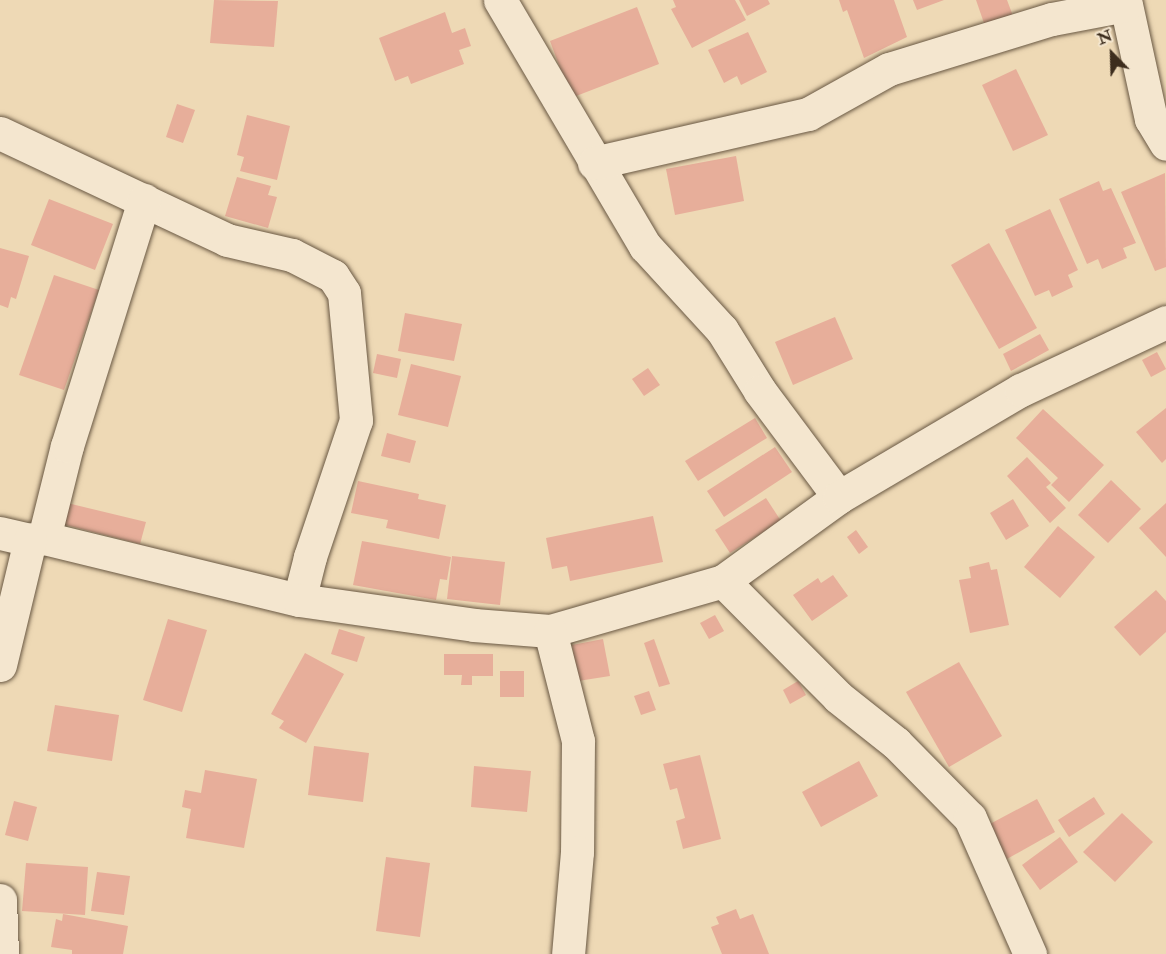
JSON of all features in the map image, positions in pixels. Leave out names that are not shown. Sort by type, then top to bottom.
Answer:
[{"type":"street","points":[[500,0],[645,246],[722,330],[760,391],[839,497]]},
{"type":"street","points":[[594,163],[808,114],[889,69],[1052,19],[1126,3],[1150,119],[1166,144]]},
{"type":"street","points":[[0,133],[227,240],[292,255],[333,276],[344,293],[356,420],[313,546],[299,600]]},
{"type":"street","points":[[0,665],[25,537],[67,446],[144,200]]},
{"type":"street","points":[[25,537],[299,600],[474,625],[550,631],[723,581],[839,497],[1021,390],[1166,322]]},
{"type":"street","points":[[723,581],[838,697],[896,743],[970,818],[1030,954]]},
{"type":"street","points":[[550,631],[578,741],[577,852],[568,954]]},
{"type":"street","points":[[0,900],[2,954]]},
{"type":"building","points":[[214,0],[278,1],[274,47],[210,43]]},
{"type":"building","points":[[673,0],[735,0],[746,20],[692,48],[671,9],[676,7]]},
{"type":"building","points":[[739,0],[768,0],[770,4],[747,16]]},
{"type":"building","points":[[839,0],[894,0],[907,37],[864,58],[847,10],[843,12]]},
{"type":"building","points":[[913,0],[944,0],[917,10]]},
{"type":"building","points":[[976,0],[1007,0],[1013,16],[985,26]]},
{"type":"building","points":[[637,7],[659,64],[571,98],[550,41]]},
{"type":"building","points":[[445,12],[452,33],[465,28],[471,46],[459,50],[464,64],[411,84],[408,76],[395,81],[379,38]]},
{"type":"building","points":[[748,32],[767,72],[741,85],[737,76],[724,83],[708,50]]},
{"type":"building","points":[[1016,69],[1048,135],[1013,151],[982,85]]},
{"type":"building","points":[[177,104],[195,110],[183,143],[166,137]]},
{"type":"building","points":[[247,115],[290,126],[277,180],[240,171],[244,157],[237,155]]},
{"type":"building","points":[[736,156],[744,201],[675,215],[666,169]]},
{"type":"building","points":[[1165,173],[1166,267],[1155,271],[1121,192]]},
{"type":"building","points":[[237,177],[271,186],[268,195],[277,197],[268,228],[225,216]]},
{"type":"building","points":[[1099,181],[1103,191],[1111,188],[1136,243],[1123,248],[1127,258],[1102,269],[1098,259],[1087,264],[1059,199]]},
{"type":"building","points":[[49,199],[113,224],[95,270],[31,245]]},
{"type":"building","points":[[1050,209],[1078,270],[1068,275],[1073,287],[1052,297],[1049,290],[1035,296],[1005,230]]},
{"type":"building","points":[[989,243],[1037,328],[999,349],[951,265]]},
{"type":"building","points":[[0,248],[29,256],[16,299],[11,297],[8,308],[0,305]]},
{"type":"building","points":[[54,275],[99,290],[64,390],[19,375]]},
{"type":"building","points":[[405,313],[462,324],[454,361],[398,351]]},
{"type":"building","points":[[835,317],[853,359],[793,385],[775,342]]},
{"type":"building","points":[[1040,334],[1049,350],[1011,371],[1003,354]]},
{"type":"building","points":[[1157,352],[1166,369],[1151,377],[1142,360]]},
{"type":"building","points":[[377,354],[401,359],[397,378],[373,373]]},
{"type":"building","points":[[411,364],[461,376],[448,427],[398,415]]},
{"type":"building","points":[[648,368],[660,385],[644,396],[632,379]]},
{"type":"building","points":[[1166,408],[1166,459],[1162,463],[1136,432]]},
{"type":"building","points":[[1043,409],[1104,465],[1069,502],[1051,485],[1058,478],[1016,438]]},
{"type":"building","points":[[755,418],[767,438],[698,481],[685,461]]},
{"type":"building","points":[[387,433],[416,441],[410,463],[381,456]]},
{"type":"building","points":[[775,447],[792,472],[724,517],[707,491]]},
{"type":"building","points":[[1027,457],[1051,483],[1046,487],[1066,508],[1050,523],[1007,476]]},
{"type":"building","points":[[1111,480],[1141,509],[1108,543],[1078,515]]},
{"type":"building","points":[[358,481],[419,494],[418,499],[446,505],[439,539],[386,528],[388,520],[351,513]]},
{"type":"building","points":[[766,498],[781,521],[730,553],[715,530]]},
{"type":"building","points":[[1013,499],[1029,526],[1006,540],[990,513]]},
{"type":"building","points":[[63,502],[146,522],[140,544],[58,523]]},
{"type":"building","points":[[1166,503],[1166,557],[1139,528]]},
{"type":"building","points":[[653,516],[663,562],[570,581],[567,566],[552,569],[546,538]]},
{"type":"building","points":[[1058,526],[1095,557],[1060,598],[1024,567]]},
{"type":"building","points":[[856,530],[868,547],[859,554],[847,537]]},
{"type":"building","points":[[362,541],[451,557],[447,580],[440,579],[436,600],[353,585]]},
{"type":"building","points":[[452,556],[505,562],[500,605],[447,599]]},
{"type":"building","points":[[989,562],[991,570],[997,569],[1009,625],[970,633],[959,580],[971,578],[969,567]]},
{"type":"building","points":[[833,575],[848,596],[812,621],[793,595],[818,578],[821,583]]},
{"type":"building","points":[[1156,590],[1166,601],[1166,632],[1140,656],[1114,627]]},
{"type":"building","points":[[715,615],[724,631],[709,639],[700,623]]},
{"type":"building","points":[[168,619],[207,630],[182,712],[143,700]]},
{"type":"building","points":[[339,629],[365,637],[357,662],[331,654]]},
{"type":"building","points":[[603,639],[610,676],[578,681],[572,645]]},
{"type":"building","points":[[654,639],[670,684],[659,687],[644,643]]},
{"type":"building","points":[[305,653],[344,674],[306,743],[279,728],[284,721],[271,714]]},
{"type":"building","points":[[444,654],[493,654],[493,676],[472,676],[472,685],[461,685],[462,675],[444,675]]},
{"type":"building","points":[[959,662],[1002,736],[949,767],[906,692]]},
{"type":"building","points":[[500,671],[524,671],[524,697],[500,697]]},
{"type":"building","points":[[798,681],[806,695],[790,704],[783,690]]},
{"type":"building","points":[[649,691],[656,710],[641,715],[634,696]]},
{"type":"building","points":[[55,705],[119,715],[112,761],[47,751]]},
{"type":"building","points":[[314,746],[369,753],[363,802],[308,795]]},
{"type":"building","points":[[700,755],[721,839],[683,849],[676,821],[685,818],[677,788],[670,790],[663,764]]},
{"type":"building","points":[[859,761],[878,796],[821,827],[802,792]]},
{"type":"building","points":[[474,766],[531,771],[527,812],[471,807]]},
{"type":"building","points":[[205,770],[257,779],[244,848],[186,838],[191,809],[182,807],[185,790],[201,793]]},
{"type":"building","points":[[1094,797],[1105,814],[1069,837],[1058,820]]},
{"type":"building","points":[[1037,799],[1055,832],[1007,859],[988,825]]},
{"type":"building","points":[[14,801],[37,807],[28,841],[5,835]]},
{"type":"building","points":[[1122,813],[1153,842],[1115,882],[1083,852]]},
{"type":"building","points":[[1060,837],[1078,862],[1040,890],[1022,865]]},
{"type":"building","points":[[386,857],[430,863],[420,937],[376,931]]},
{"type":"building","points":[[26,863],[88,867],[85,915],[22,911]]},
{"type":"building","points":[[97,872],[130,876],[124,915],[91,911]]},
{"type":"building","points":[[736,909],[740,919],[753,914],[769,954],[722,954],[711,927],[719,924],[716,917]]},
{"type":"building","points":[[63,914],[128,926],[123,954],[72,954],[72,950],[51,947],[56,919],[62,921]]}]
